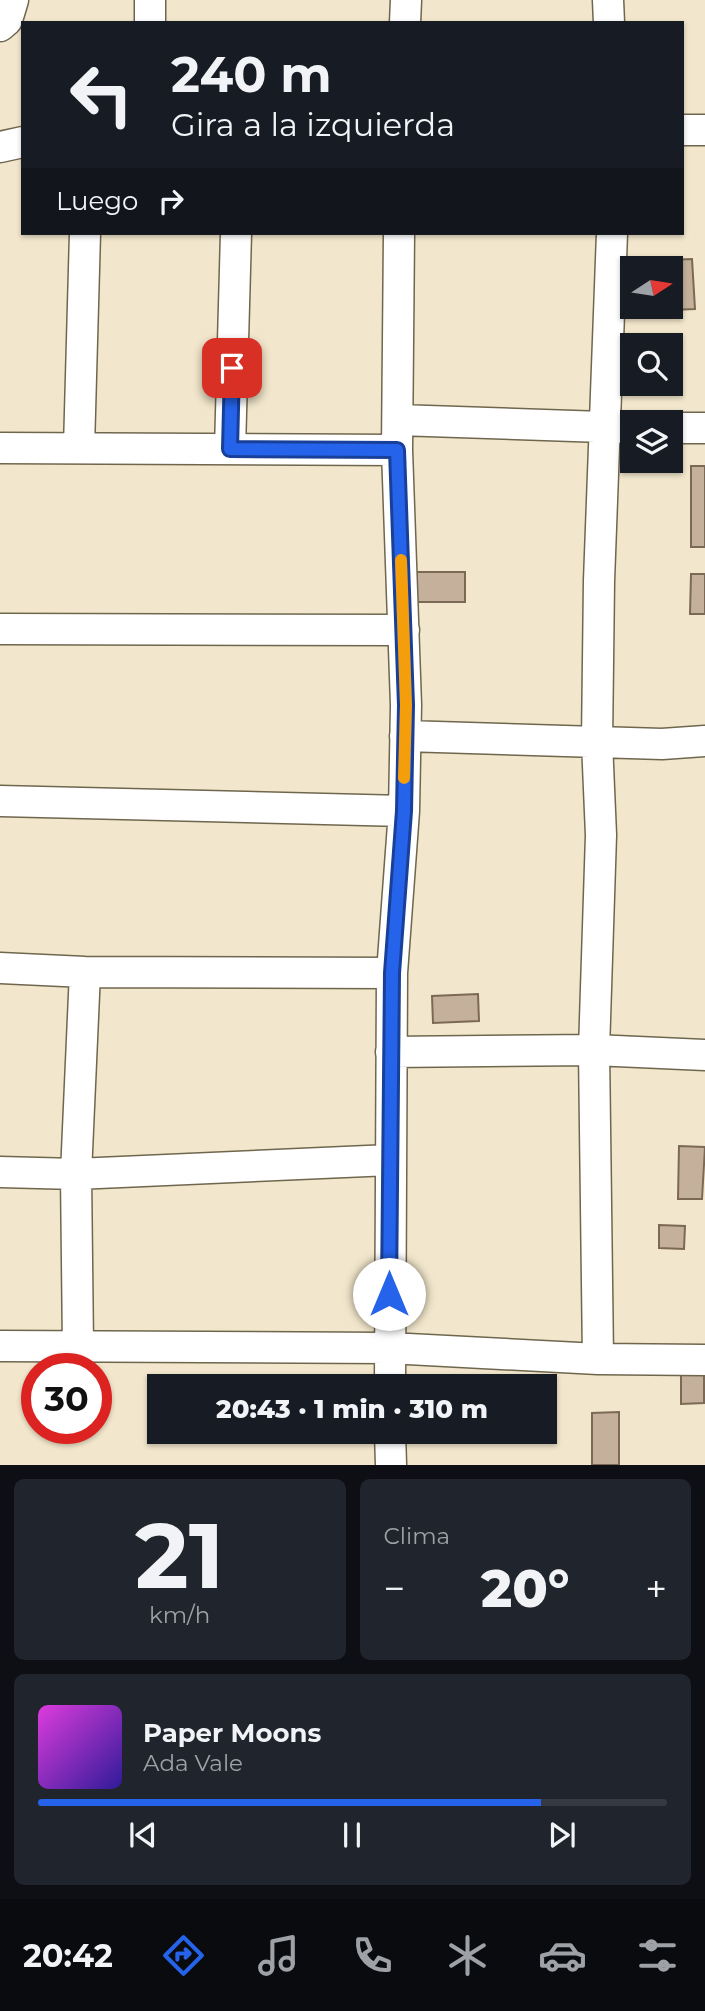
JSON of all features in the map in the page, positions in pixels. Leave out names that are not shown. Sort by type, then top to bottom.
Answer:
[{"type":"street","points":[[0,26],[7,20],[13,0]]},
{"type":"street","points":[[150,0],[150,21]]},
{"type":"street","points":[[405,21],[406,0]]},
{"type":"street","points":[[608,0],[609,21]]},
{"type":"street","points":[[684,130],[705,130]]},
{"type":"street","points":[[0,147],[21,142]]},
{"type":"street","points":[[79,448],[85,235]]},
{"type":"street","points":[[230,449],[236,235]]},
{"type":"street","points":[[390,1374],[392,973],[404,811],[405,736],[397,450],[399,235]]},
{"type":"street","points":[[598,1359],[594,1050],[601,835],[597,742],[599,581],[619,428],[612,235]]},
{"type":"street","points":[[398,419],[619,428]]},
{"type":"street","points":[[683,428],[705,428]]},
{"type":"street","points":[[0,448],[397,450]]},
{"type":"street","points":[[0,629],[404,630]]},
{"type":"street","points":[[405,736],[662,744],[705,741]]},
{"type":"street","points":[[0,801],[404,811]]},
{"type":"street","points":[[0,968],[85,972],[392,973]]},
{"type":"street","points":[[78,1347],[76,1174],[85,972]]},
{"type":"street","points":[[391,1052],[594,1050],[705,1055]]},
{"type":"street","points":[[0,1172],[76,1174],[390,1160]]},
{"type":"street","points":[[0,1346],[389,1348],[598,1359],[705,1360]]},
{"type":"street","points":[[390,1444],[391,1465]]},
{"type":"building","points":[[683,259],[692,259],[695,309],[683,310]]},
{"type":"building","points":[[691,466],[705,466],[705,547],[691,547]]},
{"type":"building","points":[[411,572],[465,572],[465,602],[411,602]]},
{"type":"building","points":[[691,574],[705,574],[705,614],[690,614]]},
{"type":"building","points":[[478,994],[479,1021],[433,1023],[432,996]]},
{"type":"building","points":[[679,1146],[705,1147],[702,1199],[678,1199]]},
{"type":"building","points":[[659,1225],[685,1226],[684,1249],[659,1248]]},
{"type":"building","points":[[704,1363],[704,1403],[681,1404],[681,1364]]},
{"type":"building","points":[[619,1412],[619,1465],[592,1465],[592,1413]]},
{"type":"slow traffic","points":[[401,560],[406,705],[404,778]]},
{"type":"route","points":[[232,368],[230,449],[397,450],[406,705],[404,811],[392,973],[389,1294]]}]
